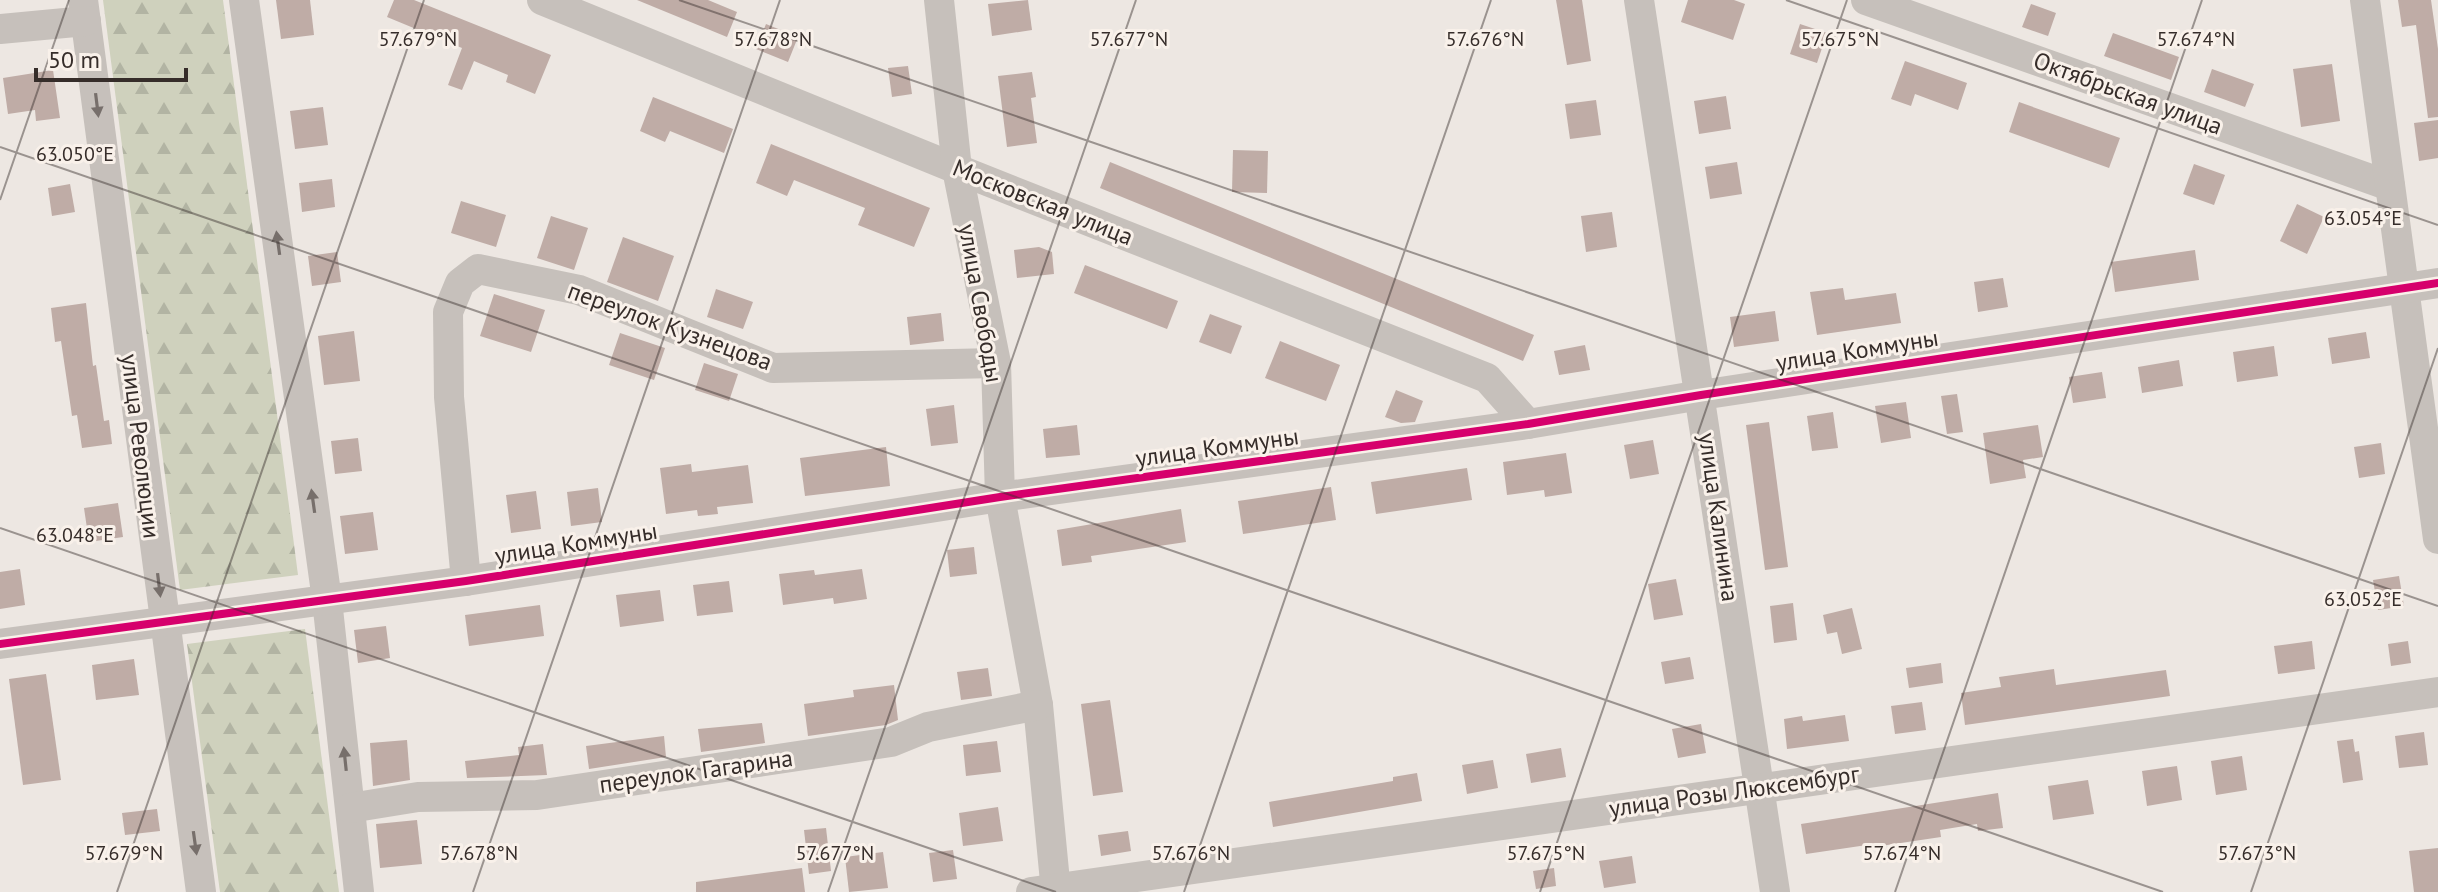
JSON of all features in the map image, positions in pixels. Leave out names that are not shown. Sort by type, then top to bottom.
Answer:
[{"type":"street","points":[[244,0],[327,600],[359,892]]},
{"type":"street","name":"Московская улица","points":[[542,0],[957,169],[1487,378],[1528,424]]},
{"type":"street","name":"улица Свободы","points":[[939,0],[957,169],[996,363],[1000,497],[1038,705],[1047,891]]},
{"type":"street","name":"улица Калинина","points":[[1639,0],[1775,892]]},
{"type":"street","name":"Октябрьская улица","points":[[1866,0],[2390,186]]},
{"type":"street","points":[[2365,0],[2438,539]]},
{"type":"street","points":[[0,29],[85,10]]},
{"type":"street","name":"улица Революции","points":[[85,10],[201,892]]},
{"type":"street","name":"переулок Кузнецова","points":[[466,581],[449,397],[448,312],[460,283],[478,269],[579,290],[773,368],[996,363]]},
{"type":"street","name":"улица Коммуны","points":[[0,644],[466,581],[1000,497],[1528,424],[2438,283]]},
{"type":"street","name":"улица Розы Люксембург","points":[[1047,891],[2438,692]]},
{"type":"street","name":"переулок Гагарина","points":[[350,808],[418,797],[537,795],[891,742],[928,727],[1038,705]]},
{"type":"green space","points":[[103,0],[223,0],[298,575],[180,590]]},
{"type":"green space","points":[[305,629],[339,892],[220,892],[187,644]]},
{"type":"building","points":[[276,0],[310,0],[314,35],[281,39]]},
{"type":"building","points":[[394,0],[414,0],[551,55],[535,94],[506,82],[508,75],[474,61],[462,90],[448,85],[462,48],[387,17]]},
{"type":"building","points":[[637,0],[708,0],[737,12],[727,37]]},
{"type":"building","points":[[1028,0],[1032,30],[992,36],[988,4]]},
{"type":"building","points":[[1556,0],[1582,0],[1591,61],[1567,65]]},
{"type":"building","points":[[1688,0],[1734,0],[1745,4],[1733,40],[1681,22]]},
{"type":"building","points":[[2398,0],[2431,0],[2438,49],[2438,117],[2428,118],[2416,25],[2402,27]]},
{"type":"building","points":[[2031,4],[2056,13],[2048,36],[2022,27]]},
{"type":"building","points":[[766,24],[798,37],[788,62],[756,49]]},
{"type":"building","points":[[1800,24],[1827,33],[1817,63],[1790,54]]},
{"type":"building","points":[[2113,33],[2179,57],[2171,80],[2104,56]]},
{"type":"building","points":[[1905,61],[1967,83],[1958,110],[1915,94],[1911,106],[1891,99]]},
{"type":"building","points":[[2332,64],[2340,121],[2301,127],[2293,69]]},
{"type":"building","points":[[908,66],[912,94],[892,97],[888,68]]},
{"type":"building","points":[[2212,69],[2254,84],[2245,107],[2204,92]]},
{"type":"building","points":[[53,70],[60,118],[36,121],[35,110],[8,114],[3,78]]},
{"type":"building","points":[[1032,72],[1036,97],[1031,98],[1037,143],[1007,147],[998,76]]},
{"type":"building","points":[[1726,96],[1731,129],[1699,134],[1694,101]]},
{"type":"building","points":[[653,97],[733,129],[724,153],[670,131],[665,142],[640,131]]},
{"type":"building","points":[[1596,100],[1601,135],[1570,139],[1565,104]]},
{"type":"building","points":[[2019,102],[2120,138],[2109,168],[2009,132]]},
{"type":"building","points":[[323,107],[328,145],[295,149],[290,111]]},
{"type":"building","points":[[2438,120],[2438,158],[2419,161],[2414,123]]},
{"type":"building","points":[[771,144],[930,208],[914,247],[858,225],[865,208],[794,180],[787,196],[756,183]]},
{"type":"building","points":[[1233,150],[1268,151],[1267,193],[1232,192]]},
{"type":"building","points":[[1110,162],[1534,335],[1523,361],[1100,188]]},
{"type":"building","points":[[1737,162],[1742,194],[1710,199],[1705,167]]},
{"type":"building","points":[[2194,164],[2225,175],[2214,205],[2183,194]]},
{"type":"building","points":[[332,179],[335,207],[302,212],[299,183]]},
{"type":"building","points":[[70,184],[75,212],[52,216],[48,188]]},
{"type":"building","points":[[461,201],[506,215],[496,247],[451,233]]},
{"type":"building","points":[[2297,204],[2324,217],[2307,254],[2280,241]]},
{"type":"building","points":[[1612,212],[1617,247],[1586,252],[1581,216]]},
{"type":"building","points":[[551,216],[588,228],[574,270],[537,258]]},
{"type":"building","points":[[623,237],[674,256],[658,301],[607,282]]},
{"type":"building","points":[[1039,247],[1052,252],[1054,274],[1017,278],[1014,250]]},
{"type":"building","points":[[2195,250],[2199,280],[2115,292],[2111,262]]},
{"type":"building","points":[[337,252],[341,282],[312,286],[308,256]]},
{"type":"building","points":[[1085,265],[1178,301],[1167,329],[1074,293]]},
{"type":"building","points":[[2003,278],[2008,307],[1978,312],[1974,282]]},
{"type":"building","points":[[1843,288],[1845,300],[1896,293],[1901,323],[1817,335],[1810,292]]},
{"type":"building","points":[[716,289],[753,302],[743,329],[707,317]]},
{"type":"building","points":[[494,294],[545,310],[531,352],[480,336]]},
{"type":"building","points":[[86,303],[93,366],[96,365],[104,421],[109,420],[112,444],[82,448],[77,415],[72,416],[61,341],[55,342],[51,308]]},
{"type":"building","points":[[1775,311],[1779,341],[1734,347],[1730,317]]},
{"type":"building","points":[[941,313],[944,341],[910,345],[907,317]]},
{"type":"building","points":[[1210,314],[1242,326],[1231,354],[1199,342]]},
{"type":"building","points":[[354,331],[360,381],[324,385],[318,336]]},
{"type":"building","points":[[2366,332],[2370,358],[2332,364],[2328,338]]},
{"type":"building","points":[[620,333],[665,348],[654,380],[609,365]]},
{"type":"building","points":[[1280,341],[1340,365],[1326,401],[1265,378]]},
{"type":"building","points":[[1585,345],[1590,370],[1559,375],[1554,351]]},
{"type":"building","points":[[2274,346],[2278,376],[2237,382],[2233,352]]},
{"type":"building","points":[[2179,360],[2183,386],[2142,393],[2138,367]]},
{"type":"building","points":[[704,363],[738,374],[729,401],[695,390]]},
{"type":"building","points":[[2102,372],[2106,398],[2073,403],[2069,377]]},
{"type":"building","points":[[1396,390],[1423,401],[1415,422],[1401,423],[1385,417]]},
{"type":"building","points":[[1957,394],[1963,432],[1947,434],[1941,396]]},
{"type":"building","points":[[1906,402],[1911,438],[1881,443],[1875,406]]},
{"type":"building","points":[[954,405],[958,443],[931,446],[926,409]]},
{"type":"building","points":[[1833,412],[1838,448],[1812,451],[1807,416]]},
{"type":"building","points":[[1769,422],[1788,567],[1765,570],[1746,425]]},
{"type":"building","points":[[1077,425],[1080,455],[1046,458],[1043,429]]},
{"type":"building","points":[[2038,425],[2043,457],[2023,460],[2026,478],[1990,484],[1983,433]]},
{"type":"building","points":[[358,438],[362,471],[335,474],[331,441]]},
{"type":"building","points":[[1653,440],[1659,474],[1630,479],[1624,445]]},
{"type":"building","points":[[2381,443],[2385,474],[2359,478],[2354,447]]},
{"type":"building","points":[[886,447],[890,486],[805,496],[800,458]]},
{"type":"building","points":[[1566,453],[1572,493],[1545,497],[1544,490],[1507,495],[1503,462]]},
{"type":"building","points":[[691,464],[692,472],[748,465],[753,503],[717,507],[718,514],[698,516],[697,510],[666,514],[660,468]]},
{"type":"building","points":[[1467,468],[1472,500],[1376,514],[1371,482]]},
{"type":"building","points":[[1331,487],[1336,520],[1243,534],[1238,501]]},
{"type":"building","points":[[598,488],[602,522],[571,526],[567,492]]},
{"type":"building","points":[[536,491],[541,529],[511,533],[506,495]]},
{"type":"building","points":[[118,503],[123,537],[89,542],[84,508]]},
{"type":"building","points":[[1181,509],[1186,542],[1091,556],[1092,562],[1062,566],[1057,530]]},
{"type":"building","points":[[373,512],[378,550],[345,554],[340,516]]},
{"type":"building","points":[[974,547],[977,574],[950,577],[947,550]]},
{"type":"building","points":[[20,569],[25,605],[0,609],[0,572]]},
{"type":"building","points":[[862,569],[867,599],[834,604],[833,598],[783,605],[779,574],[814,570],[815,575]]},
{"type":"building","points":[[2399,576],[2404,606],[2378,610],[2373,580]]},
{"type":"building","points":[[1676,579],[1683,615],[1654,620],[1648,584]]},
{"type":"building","points":[[729,581],[733,612],[697,616],[693,585]]},
{"type":"building","points":[[660,590],[664,621],[620,627],[616,595]]},
{"type":"building","points":[[1793,603],[1797,640],[1774,643],[1770,606]]},
{"type":"building","points":[[540,605],[544,636],[469,646],[465,615]]},
{"type":"building","points":[[1852,608],[1862,649],[1842,654],[1837,632],[1827,634],[1823,615]]},
{"type":"building","points":[[386,626],[390,658],[358,663],[354,630]]},
{"type":"building","points":[[2312,641],[2315,669],[2278,674],[2274,646]]},
{"type":"building","points":[[2408,641],[2411,663],[2391,666],[2388,644]]},
{"type":"building","points":[[1690,657],[1694,679],[1665,684],[1661,662]]},
{"type":"building","points":[[134,659],[139,695],[96,700],[92,665]]},
{"type":"building","points":[[1941,663],[1943,683],[1909,688],[1906,668]]},
{"type":"building","points":[[988,668],[992,696],[961,700],[957,672]]},
{"type":"building","points":[[2054,669],[2056,685],[2166,670],[2170,696],[1965,725],[1961,693],[2001,687],[1999,677]]},
{"type":"building","points":[[46,674],[61,780],[23,785],[9,679]]},
{"type":"building","points":[[894,685],[898,720],[886,725],[808,736],[804,704],[854,697],[853,690]]},
{"type":"building","points":[[1110,700],[1123,792],[1093,796],[1081,704]]},
{"type":"building","points":[[1922,702],[1926,730],[1895,734],[1891,706]]},
{"type":"building","points":[[1845,715],[1849,741],[1787,749],[1784,719],[1802,716],[1803,721]]},
{"type":"building","points":[[762,723],[765,743],[701,752],[698,729]]},
{"type":"building","points":[[1701,724],[1706,753],[1678,758],[1672,729]]},
{"type":"building","points":[[2424,732],[2428,765],[2399,768],[2395,736]]},
{"type":"building","points":[[664,736],[666,757],[589,769],[586,746]]},
{"type":"building","points":[[2353,739],[2355,752],[2359,751],[2363,780],[2343,783],[2337,741]]},
{"type":"building","points":[[407,740],[410,780],[373,786],[370,743]]},
{"type":"building","points":[[997,741],[1001,772],[966,776],[963,745]]},
{"type":"building","points":[[543,744],[547,775],[467,778],[465,761],[519,755],[518,747]]},
{"type":"building","points":[[1561,748],[1566,777],[1531,783],[1526,754]]},
{"type":"building","points":[[2242,756],[2247,790],[2216,795],[2211,761]]},
{"type":"building","points":[[1493,760],[1498,788],[1467,794],[1462,765]]},
{"type":"building","points":[[2177,766],[2182,800],[2147,806],[2142,771]]},
{"type":"building","points":[[1417,773],[1422,801],[1273,827],[1269,802],[1393,781],[1393,777]]},
{"type":"building","points":[[2088,780],[2094,814],[2053,820],[2048,786]]},
{"type":"building","points":[[1998,793],[2003,828],[1978,831],[1977,824],[1940,830],[1941,837],[1806,854],[1801,824]]},
{"type":"building","points":[[998,807],[1003,841],[963,846],[959,813]]},
{"type":"building","points":[[157,809],[160,831],[125,835],[122,813]]},
{"type":"building","points":[[417,820],[422,864],[380,868],[376,824]]},
{"type":"building","points":[[826,828],[831,871],[809,874],[804,830]]},
{"type":"building","points":[[1128,831],[1131,851],[1101,856],[1098,835]]},
{"type":"building","points":[[2438,848],[2438,892],[2414,892],[2409,851]]},
{"type":"building","points":[[953,850],[957,879],[933,882],[929,853]]},
{"type":"building","points":[[883,852],[888,888],[849,892],[845,857]]},
{"type":"building","points":[[1632,856],[1636,883],[1604,888],[1599,861]]},
{"type":"building","points":[[802,868],[805,892],[696,892],[696,882]]},
{"type":"building","points":[[1554,868],[1556,886],[1536,889],[1533,871]]},
{"type":"cycle path","points":[[0,644],[466,581],[1000,497],[1528,424],[2438,283]]}]
